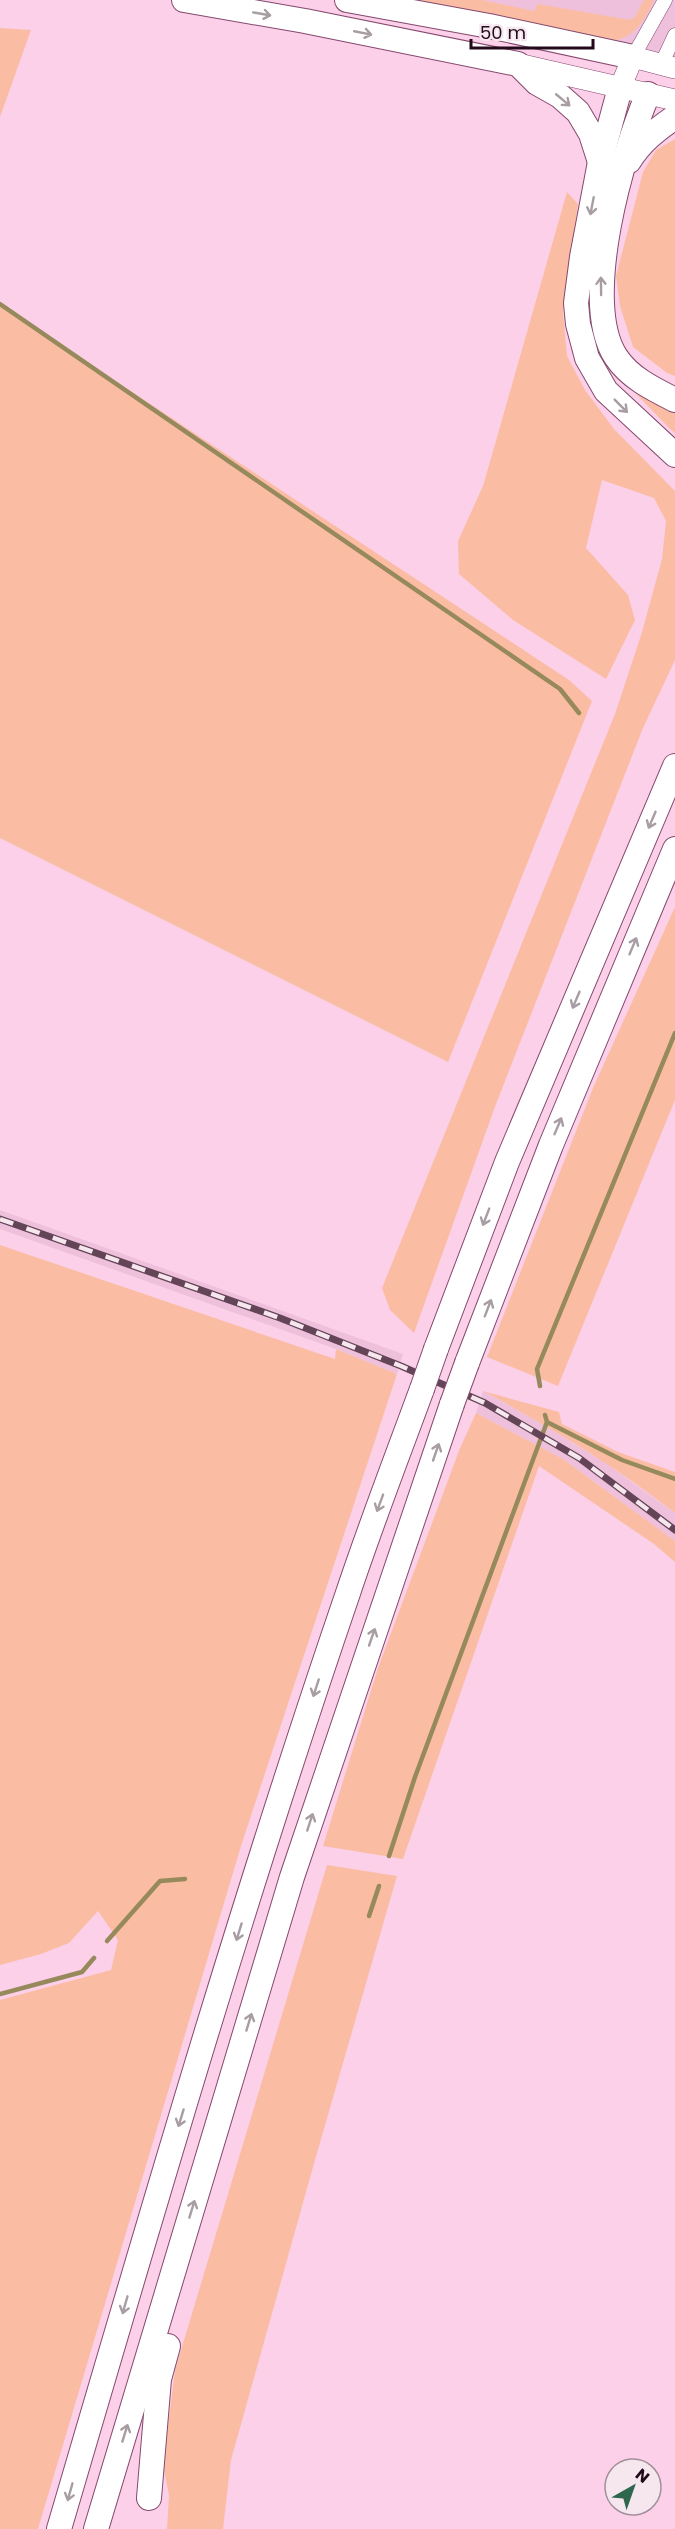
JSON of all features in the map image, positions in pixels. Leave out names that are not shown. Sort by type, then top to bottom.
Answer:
[{"type":"highway","points":[[184,0],[305,21],[518,64],[537,83],[560,96],[578,112],[591,134],[600,162]]},
{"type":"highway","points":[[347,0],[478,24],[633,57]]},
{"type":"highway","points":[[620,88],[600,162],[576,303],[582,343],[587,358],[606,391],[675,455]]},
{"type":"highway","points":[[648,94],[635,123],[604,248],[601,275],[605,329],[613,351],[627,369],[647,386],[675,399]]},
{"type":"highway","points":[[622,171],[643,143],[656,130],[675,117]]},
{"type":"highway","points":[[59,2529],[170,2152],[273,1819],[348,1590],[507,1162],[675,766]]},
{"type":"highway","points":[[96,2529],[292,1877],[452,1404],[551,1145],[675,849]]},
{"type":"highway","points":[[149,2498],[159,2379],[182,2288],[176,2265]]},
{"type":"main road","points":[[620,88],[633,57],[668,67],[648,94]]},
{"type":"main road","points":[[518,64],[675,100]]},
{"type":"street","points":[[633,57],[665,0]]},
{"type":"street","points":[[668,67],[675,35]]},
{"type":"shaded area","points":[[399,0],[675,0],[675,57],[608,41]]},
{"type":"shaded area","points":[[402,0],[482,0],[534,11],[538,4],[630,20],[635,17],[644,0],[654,0],[637,28],[625,37],[608,41]]},
{"type":"shaded area","points":[[0,28],[31,30],[0,117]]},
{"type":"shaded area","points":[[675,139],[675,376],[667,373],[633,347],[620,306],[616,276],[643,172],[656,150]]},
{"type":"shaded area","points":[[567,192],[578,204],[563,312],[567,356],[585,390],[614,429],[675,491],[675,660],[643,728],[496,1104],[414,1333],[390,1310],[382,1288],[615,714],[642,632],[662,559],[666,521],[654,498],[602,480],[586,548],[628,595],[635,620],[606,679],[513,620],[459,574],[458,541],[483,486]]},
{"type":"shaded area","points":[[0,305],[569,680],[592,701],[448,1062],[0,838]]},
{"type":"shaded area","points":[[623,380],[675,412],[675,433],[668,427]]},
{"type":"shaded area","points":[[675,907],[675,1100],[558,1386],[487,1357],[593,1088]]},
{"type":"shaded area","points":[[0,1210],[403,1354],[397,1374],[336,1349],[0,1229]]},
{"type":"shaded area","points":[[0,1245],[335,1359],[336,1349],[397,1374],[241,1846],[38,2529],[0,2529],[0,2000],[111,1970],[118,1940],[98,1911],[69,1943],[41,1954],[0,1965]]},
{"type":"shaded area","points":[[483,1391],[604,1462],[675,1513],[675,1541],[563,1459],[476,1413]]},
{"type":"shaded area","points":[[483,1391],[559,1412],[562,1424],[618,1452],[675,1472],[675,1513],[582,1448]]},
{"type":"shaded area","points":[[476,1413],[563,1459],[675,1541],[675,1562],[654,1544],[539,1466],[403,1859],[323,1846],[378,1668],[460,1448]]},
{"type":"shaded area","points":[[327,1865],[397,1876],[231,2460],[223,2529],[167,2529],[169,2495],[163,2465],[175,2370]]},
{"type":"waterway","points":[[0,304],[560,689],[579,713]]},
{"type":"waterway","points":[[540,1386],[537,1369],[675,1033]]},
{"type":"waterway","points":[[545,1415],[547,1422],[622,1460],[675,1479]]},
{"type":"waterway","points":[[389,1856],[415,1777],[547,1422]]},
{"type":"waterway","points":[[107,1941],[160,1881],[185,1879]]},
{"type":"waterway","points":[[369,1916],[379,1886]]},
{"type":"waterway","points":[[0,1994],[82,1972],[94,1958]]},
{"type":"railway","points":[[0,1219],[280,1318],[401,1366],[485,1403],[579,1458],[675,1530]]}]
